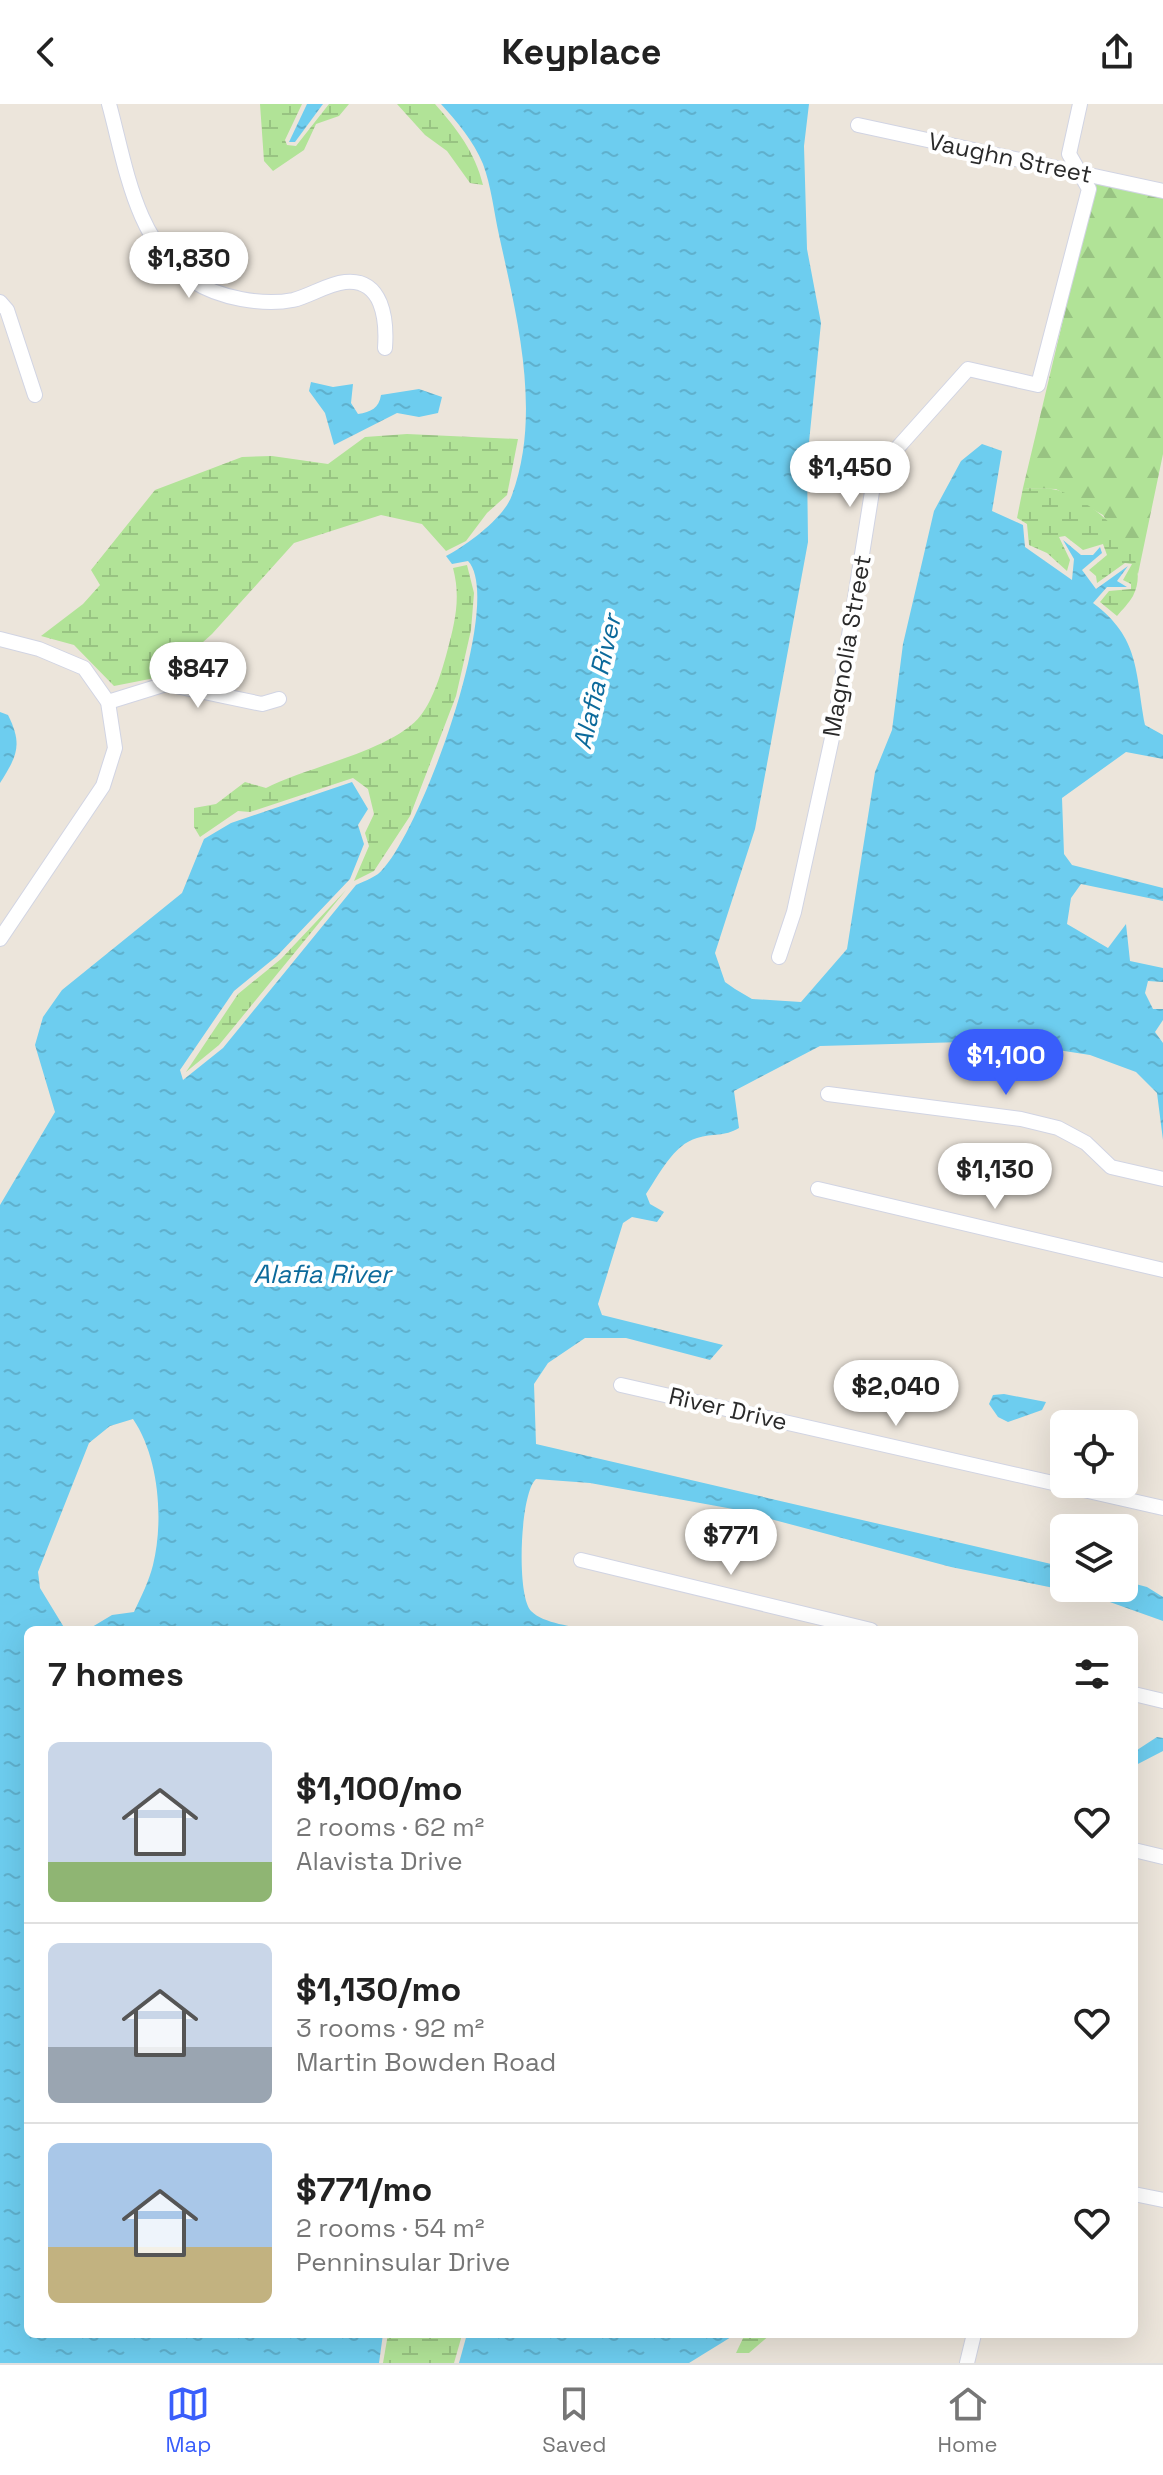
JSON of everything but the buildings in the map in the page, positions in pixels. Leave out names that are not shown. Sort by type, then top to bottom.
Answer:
[{"type":"street","points":[[109,104],[139,212],[159,250],[194,281],[242,299],[271,302],[293,300],[344,282],[361,283],[380,299],[387,321],[385,348]]},
{"type":"street","points":[[1080,104],[1069,154],[1081,173]]},
{"type":"street","name":"Vaughn Street","points":[[858,125],[1163,191]]},
{"type":"street","name":"Magnolia Street","points":[[779,957],[794,912],[834,729],[875,473],[968,369],[1038,385],[1089,189],[1081,173]]},
{"type":"street","points":[[0,302],[7,310],[35,395]]},
{"type":"street","points":[[0,639],[39,649],[84,668],[108,702],[115,748],[103,786],[0,939]]},
{"type":"street","points":[[108,702],[166,684],[262,704],[279,699]]},
{"type":"street","points":[[828,1094],[1034,1122],[1058,1128],[1086,1143],[1111,1167],[1163,1179]]},
{"type":"street","points":[[818,1189],[1163,1270]]},
{"type":"street","name":"River Drive","points":[[621,1385],[1163,1508]]},
{"type":"street","points":[[581,1560],[854,1626]]},
{"type":"street","points":[[1138,1695],[1163,1701]]},
{"type":"street","points":[[1138,1851],[1163,1857]]},
{"type":"street","points":[[1138,2195],[1163,2200]]},
{"type":"street","points":[[967,2363],[973,2338]]},
{"type":"green space","points":[[260,104],[302,104],[285,140],[287,145],[296,146],[329,104],[349,104],[339,116],[316,124],[304,150],[273,171],[264,161]]},
{"type":"green space","points":[[397,104],[435,104],[464,142],[483,185],[470,183],[447,151],[425,135]]},
{"type":"green space","points":[[1096,181],[1163,196],[1163,454],[1138,574],[1103,515],[1056,489],[1023,488]]},
{"type":"green space","points":[[407,434],[518,439],[507,495],[487,513],[466,541],[446,551],[422,524],[381,515],[294,543],[212,634],[165,676],[114,686],[74,645],[41,636],[83,604],[100,585],[91,570],[155,490],[242,457],[272,456],[328,464],[365,437]]},
{"type":"green space","points":[[1023,488],[1056,490],[1074,497],[1090,506],[1118,532],[1136,563],[1138,580],[1133,596],[1117,616],[1100,602],[1109,591],[1131,589],[1131,584],[1123,580],[1132,564],[1125,563],[1097,583],[1096,576],[1089,570],[1107,555],[1103,544],[1083,550],[1065,536],[1059,537],[1070,560],[1067,571],[1047,553],[1029,545],[1027,524],[1017,518]]},
{"type":"green space","points":[[467,565],[474,593],[471,630],[456,696],[410,816],[374,871],[354,881],[369,846],[365,833],[374,814],[368,789],[353,778],[250,812],[238,811],[200,837],[194,827],[194,808],[216,804],[245,782],[266,788],[371,748],[409,727],[421,715],[437,685],[452,630],[457,600],[453,568]]},
{"type":"green space","points":[[346,890],[219,1045],[186,1072],[238,994],[281,959]]},
{"type":"green space","points":[[387,2338],[461,2338],[454,2363],[383,2363]]},
{"type":"green space","points":[[743,2338],[766,2338],[749,2353],[736,2353]]},
{"type":"water","points":[[307,104],[323,104],[295,142],[289,142]]},
{"type":"water","name":"Alafia River","points":[[441,104],[809,104],[804,146],[807,249],[821,323],[807,462],[808,542],[755,829],[715,953],[725,982],[752,999],[801,1002],[847,949],[875,772],[892,730],[903,644],[934,511],[961,461],[982,444],[1002,451],[992,511],[1023,525],[1025,547],[1072,580],[1074,559],[1063,540],[1081,555],[1093,555],[1100,547],[1102,553],[1082,570],[1096,589],[1128,566],[1117,581],[1127,587],[1107,587],[1093,603],[1120,629],[1127,643],[1137,672],[1145,725],[1163,735],[1163,759],[1126,752],[1062,798],[1064,854],[1072,865],[1163,888],[1163,901],[1081,884],[1071,898],[1067,924],[1108,948],[1126,924],[1130,961],[1163,968],[1163,982],[1148,981],[1145,993],[1153,1009],[1163,1009],[1163,1020],[1155,1032],[1163,1043],[1163,1140],[1157,1093],[1136,1072],[1090,1055],[1000,1041],[820,1046],[734,1091],[739,1128],[697,1138],[681,1147],[646,1194],[650,1204],[664,1212],[657,1222],[632,1217],[623,1223],[598,1304],[602,1315],[723,1345],[710,1360],[626,1338],[585,1338],[548,1363],[534,1384],[536,1444],[1050,1564],[1050,1587],[951,1567],[733,1509],[590,1483],[536,1479],[526,1503],[523,1523],[522,1566],[526,1601],[531,1611],[543,1619],[569,1626],[94,1626],[112,1615],[134,1612],[153,1565],[158,1509],[149,1452],[133,1419],[110,1426],[89,1443],[38,1572],[40,1588],[63,1626],[24,1626],[24,2338],[382,2338],[379,2363],[0,2363],[0,1205],[55,1112],[35,1045],[43,1017],[62,990],[182,893],[204,839],[231,823],[352,782],[368,809],[358,825],[364,844],[350,879],[277,956],[234,991],[180,1070],[183,1080],[223,1048],[356,885],[378,874],[395,853],[414,817],[452,720],[467,669],[476,622],[477,585],[468,561],[452,564],[446,556],[484,530],[508,504],[521,464],[525,431],[524,365],[519,332],[486,172],[470,139]]},
{"type":"water","points":[[311,382],[333,387],[353,384],[351,403],[358,414],[374,409],[381,395],[419,389],[442,397],[438,413],[419,417],[397,413],[334,445],[325,413],[309,391]]},
{"type":"water","points":[[0,712],[8,715],[17,743],[14,758],[0,783]]},
{"type":"water","points":[[1004,1394],[1046,1402],[1042,1410],[1008,1422],[998,1417],[989,1404],[993,1395]]},
{"type":"water","name":"Alafia River","points":[[1138,1585],[1147,1587],[1163,1597],[1163,1621],[1110,1602],[1138,1602]]},
{"type":"water","points":[[1157,1737],[1163,1738],[1163,1751],[1138,1764],[1138,1749]]},
{"type":"water","points":[[466,2338],[730,2338],[689,2363],[459,2363]]}]
